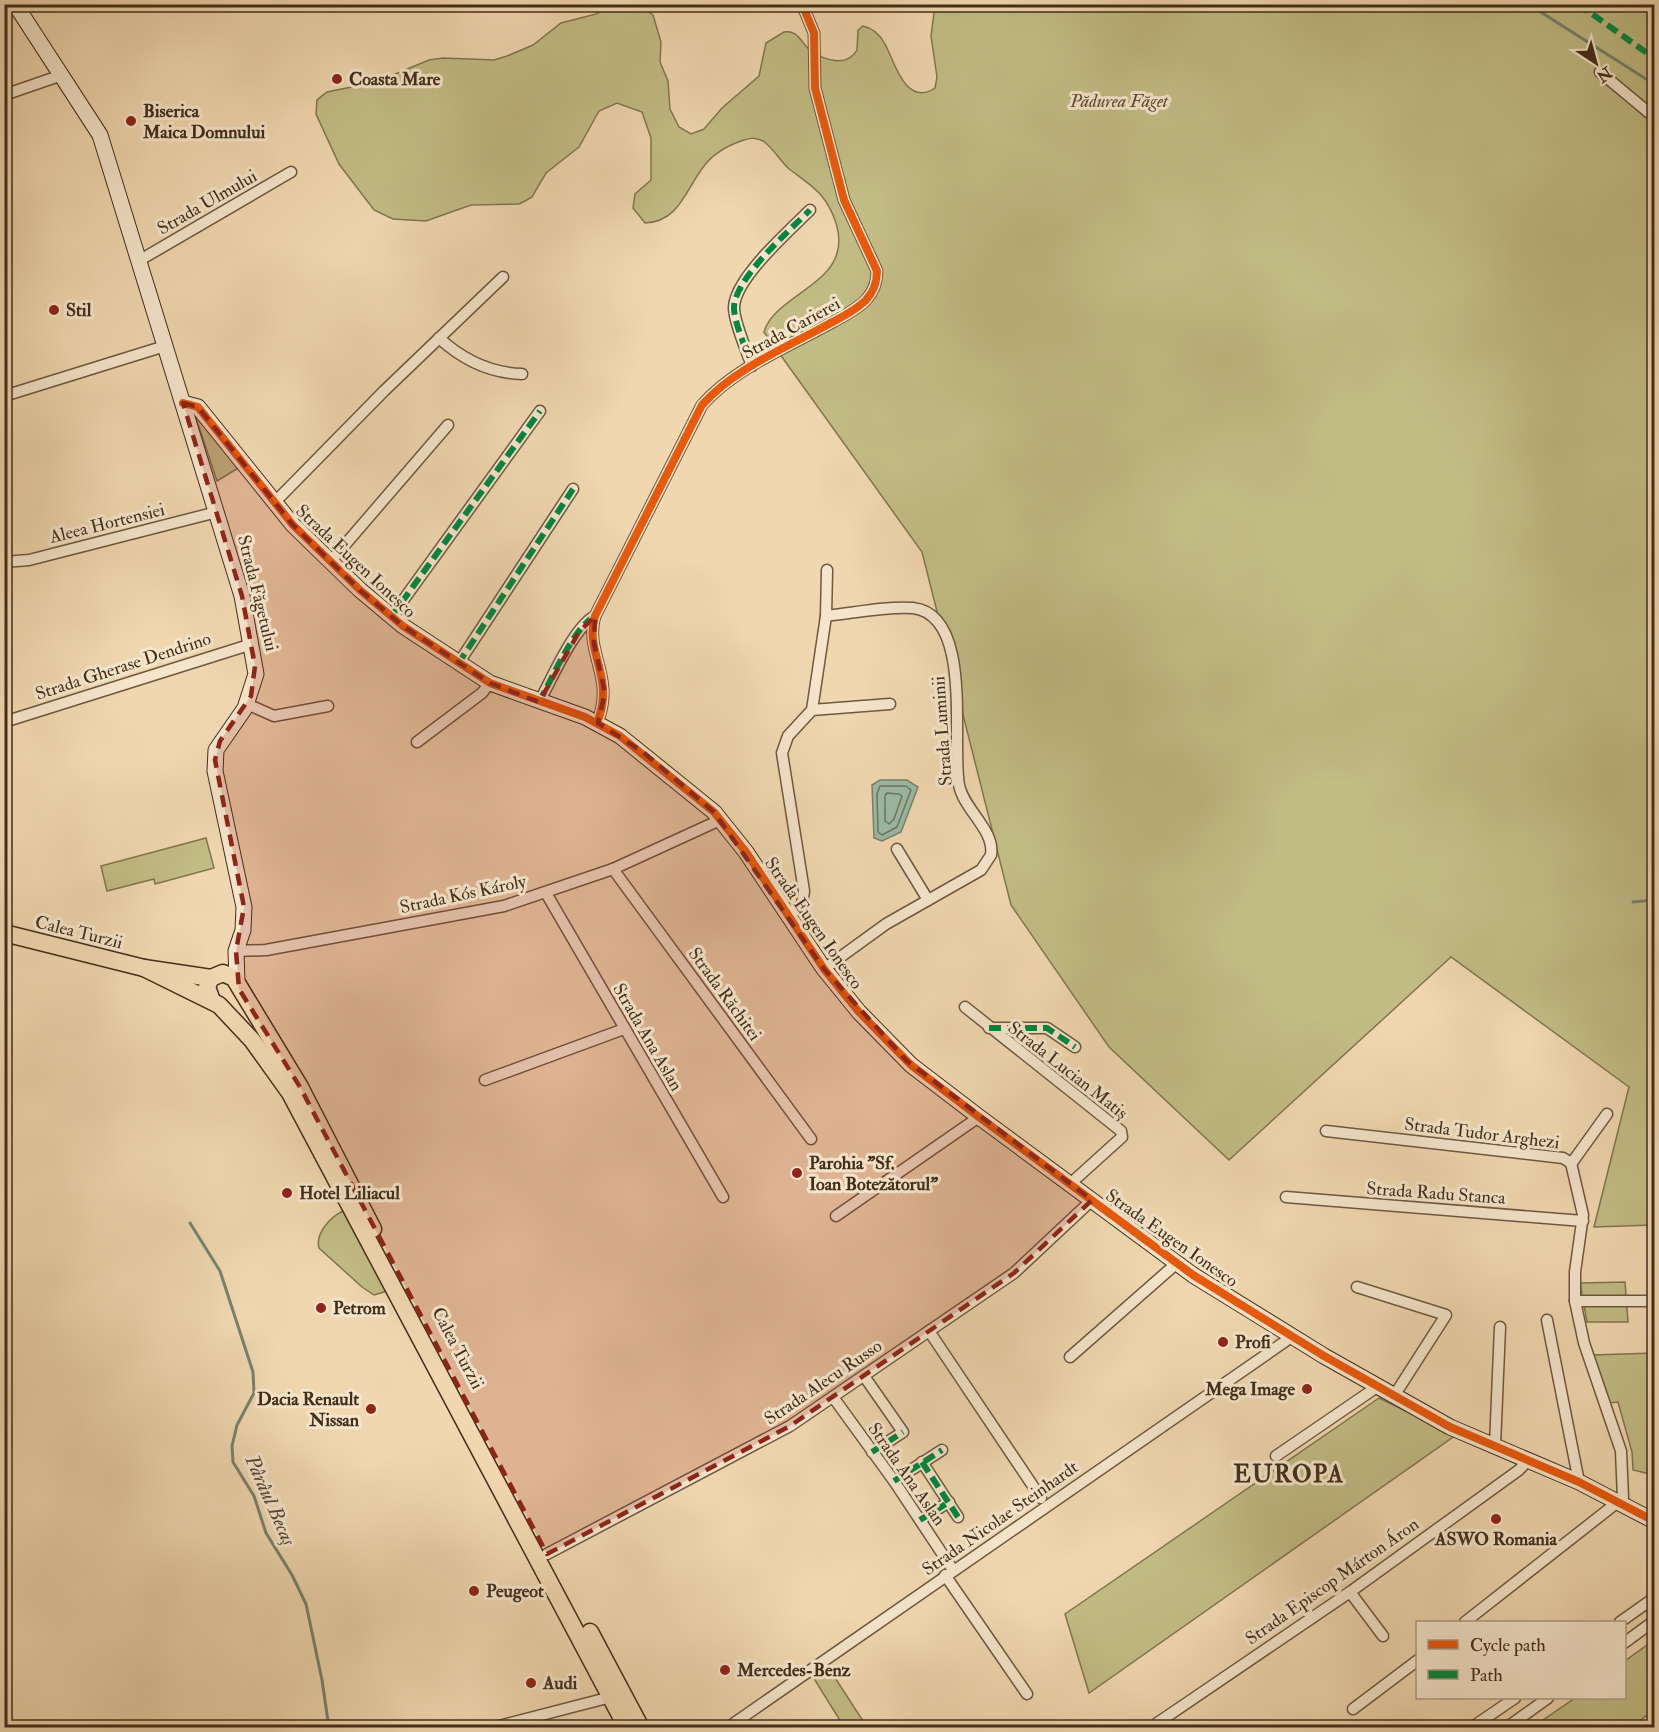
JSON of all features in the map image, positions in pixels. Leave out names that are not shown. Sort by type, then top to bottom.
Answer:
[{"type":"main road","name":"Calea Turzii","points":[[4,933],[144,968],[214,976],[229,975],[238,986],[300,1087],[384,1252],[641,1728]]},
{"type":"main road","name":"Calea Turzii","points":[[144,968],[216,1003],[252,1040],[290,1093],[627,1728]]},
{"type":"main road","points":[[214,976],[207,987],[216,1003],[231,1003],[238,986]]},
{"type":"street","name":"Strada Făgetului","points":[[15,4],[100,135],[242,596],[256,674],[247,704],[220,741],[215,760],[219,798],[244,907],[244,925],[236,951],[238,986]]},
{"type":"street","name":"Strada Carierei","points":[[597,723],[605,693],[594,643],[596,615],[702,405],[714,392],[752,366],[855,309],[874,290],[877,280],[877,271],[844,200],[815,88],[814,33],[802,4]]},
{"type":"street","points":[[1600,72],[1654,117]]},
{"type":"street","points":[[4,95],[62,75]]},
{"type":"street","name":"Strada Ulmului","points":[[140,260],[291,172]]},
{"type":"street","points":[[752,366],[734,312],[735,296],[767,255],[810,210]]},
{"type":"street","points":[[274,503],[503,277]]},
{"type":"street","points":[[439,338],[457,354],[492,370],[522,374]]},
{"type":"street","points":[[4,396],[165,346]]},
{"type":"street","name":"Strada Eugen Ionesco","points":[[183,403],[198,407],[274,503],[391,617],[458,664],[490,683],[597,723],[643,752],[720,820],[746,852],[824,969],[874,1028],[911,1065],[979,1117],[1177,1263],[1377,1387],[1450,1427],[1579,1482],[1654,1521]]},
{"type":"street","points":[[391,617],[540,411]]},
{"type":"street","points":[[332,560],[448,425]]},
{"type":"street","points":[[332,560],[347,548],[412,477]]},
{"type":"street","points":[[458,664],[573,489]]},
{"type":"street","name":"Aleea Hortensiei","points":[[4,562],[29,560],[217,512]]},
{"type":"street","points":[[789,915],[802,904],[804,891],[782,753],[788,736],[812,710],[826,616],[827,570]]},
{"type":"street","name":"Strada Luminii","points":[[824,969],[859,942],[981,870],[989,860],[992,850],[988,837],[959,786],[952,647],[940,623],[920,610],[911,608],[826,616]]},
{"type":"street","points":[[539,702],[583,626],[596,615]]},
{"type":"street","name":"Strada Gherase Dendrino","points":[[4,722],[252,644]]},
{"type":"street","points":[[417,742],[482,693],[490,683]]},
{"type":"street","points":[[247,704],[274,716],[328,706]]},
{"type":"street","points":[[812,710],[890,704]]},
{"type":"street","name":"Strada Kós Károly","points":[[236,951],[266,950],[504,906],[613,869],[720,820]]},
{"type":"street","points":[[897,849],[928,900]]},
{"type":"street","name":"Strada Răchitei","points":[[613,869],[811,1139]]},
{"type":"street","name":"Strada Ana Aslan","points":[[546,893],[723,1197]]},
{"type":"street","name":"Strada Făgetului","points":[[214,976],[236,951]]},
{"type":"street","name":"Strada Lucian Matiș","points":[[964,1007],[1123,1134],[1070,1184]]},
{"type":"street","points":[[989,1028],[1047,1028],[1075,1047]]},
{"type":"street","points":[[485,1080],[624,1029]]},
{"type":"street","points":[[1571,1164],[1607,1113]]},
{"type":"street","points":[[836,1216],[979,1117]]},
{"type":"street","name":"Strada Tudor Arghezi","points":[[1326,1131],[1524,1152],[1563,1158],[1571,1164],[1583,1221],[1575,1272],[1575,1301],[1584,1343],[1621,1451],[1624,1492],[1620,1503]]},
{"type":"street","name":"Strada Radu Stanca","points":[[1286,1197],[1583,1221]]},
{"type":"street","name":"Strada Alecu Russo","points":[[547,1554],[761,1443],[833,1397],[1014,1274],[1092,1200]]},
{"type":"street","name":"Strada Eugen Ionesco","points":[[1070,1357],[1177,1263]]},
{"type":"street","points":[[1357,1287],[1446,1315],[1394,1396]]},
{"type":"street","points":[[1575,1301],[1654,1301]]},
{"type":"street","points":[[1547,1320],[1579,1482]]},
{"type":"street","points":[[1495,1445],[1500,1327]]},
{"type":"street","points":[[929,1330],[1041,1498]]},
{"type":"street","name":"Strada Nicolae Steinhardt","points":[[727,1728],[1293,1336]]},
{"type":"street","points":[[864,1376],[903,1432],[872,1452]]},
{"type":"street","points":[[1276,1456],[1377,1387]]},
{"type":"street","name":"Strada Ana Aslan","points":[[833,1397],[920,1520],[949,1573],[1027,1694]]},
{"type":"street","points":[[894,1481],[942,1450]]},
{"type":"street","name":"Strada Episcop Márton Áron","points":[[1150,1728],[1350,1592],[1519,1470],[1529,1459]]},
{"type":"street","points":[[922,1462],[958,1517]]},
{"type":"street","points":[[920,1520],[949,1502]]},
{"type":"street","points":[[1469,1621],[1620,1503]]},
{"type":"street","points":[[1350,1592],[1383,1636]]},
{"type":"street","points":[[1623,1621],[1654,1598]]},
{"type":"street","points":[[1626,1642],[1654,1621]]},
{"type":"street","points":[[1353,1709],[1416,1662]]},
{"type":"street","points":[[491,1728],[611,1697]]},
{"type":"street","points":[[1471,1728],[1514,1699]]},
{"type":"street","points":[[1506,1728],[1547,1699]]},
{"type":"highlighted area","points":[[183,403],[198,407],[293,525],[360,590],[403,626],[490,683],[539,702],[579,632],[595,616],[594,643],[605,693],[598,723],[643,752],[714,812],[824,969],[907,1061],[1092,1200],[1014,1273],[790,1426],[547,1554],[300,1087],[239,989],[236,951],[244,907],[215,760],[220,741],[251,696],[255,666],[242,596]]},
{"type":"green space","name":"Pădurea Făget","points":[[614,5],[642,7],[653,15],[661,42],[660,62],[668,81],[670,109],[679,127],[691,134],[704,129],[722,108],[759,76],[766,43],[784,32],[793,33],[810,50],[822,57],[841,61],[853,56],[857,50],[858,30],[863,26],[870,28],[883,41],[902,80],[908,87],[916,92],[925,93],[935,88],[937,77],[931,36],[935,5],[1654,5],[1654,1225],[1594,1227],[1629,1087],[1451,957],[1229,1160],[1109,1047],[1011,905],[922,552],[764,332],[769,321],[778,311],[832,265],[839,246],[839,238],[836,222],[825,200],[788,168],[763,141],[749,139],[721,151],[704,166],[674,211],[657,221],[645,223],[633,208],[635,194],[651,180],[651,138],[642,112],[617,103],[599,111],[579,147],[546,173],[532,197],[519,204],[471,205],[426,221],[393,219],[374,210],[339,164],[316,114],[317,100],[327,92],[376,82],[429,60],[443,58],[494,60],[533,45],[561,23],[596,14]]},
{"type":"green space","points":[[203,416],[240,467],[217,481],[196,418]]},
{"type":"green space","points":[[206,838],[214,868],[155,884],[154,879],[107,891],[101,866]]},
{"type":"green space","points":[[343,1211],[386,1288],[384,1292],[374,1295],[362,1287],[319,1248],[321,1232],[333,1217]]},
{"type":"green space","points":[[1625,1282],[1628,1322],[1587,1322],[1580,1283]]},
{"type":"green space","points":[[1654,1353],[1654,1475],[1633,1470],[1632,1452],[1618,1402],[1609,1403],[1593,1355]]},
{"type":"green space","points":[[1379,1398],[1456,1435],[1089,1693],[1065,1614]]},
{"type":"green space","points":[[1654,1640],[1654,1710],[1631,1727],[1533,1727],[1574,1699],[1626,1699],[1626,1660]]},
{"type":"green space","points":[[828,1667],[867,1727],[844,1727],[813,1677]]},
{"type":"water","points":[[880,780],[907,780],[918,787],[901,832],[882,841],[874,838],[872,785]]},
{"type":"waterway","points":[[1528,4],[1654,84]]},
{"type":"waterway","points":[[1633,902],[1654,900]]},
{"type":"waterway","name":"Pârâul Becaș","points":[[190,1223],[220,1271],[253,1372],[254,1393],[237,1425],[232,1446],[233,1462],[254,1496],[266,1533],[292,1575],[306,1604],[322,1680],[329,1728]]},
{"type":"marked path","points":[[1578,4],[1654,58]]},
{"type":"marked path","points":[[752,366],[736,321],[734,308],[736,296],[764,256],[810,210]]},
{"type":"marked path","points":[[391,617],[540,411]]},
{"type":"marked path","points":[[458,664],[573,489]]},
{"type":"marked path","points":[[539,702],[571,642],[587,622],[595,616]]},
{"type":"marked path","points":[[989,1028],[1047,1028],[1075,1047]]},
{"type":"marked path","points":[[872,1452],[903,1432]]},
{"type":"marked path","points":[[894,1481],[942,1450]]},
{"type":"marked path","points":[[922,1462],[958,1517]]},
{"type":"marked path","points":[[920,1520],[949,1502]]},
{"type":"cycle path","points":[[597,723],[602,707],[603,692],[593,642],[595,616],[702,405],[715,392],[745,370],[857,308],[869,297],[876,283],[877,271],[844,200],[815,88],[814,33],[802,4]]},
{"type":"cycle path","points":[[183,403],[198,407],[293,525],[360,590],[403,626],[490,683],[585,717],[620,736],[714,812],[746,852],[824,969],[859,1012],[911,1065],[979,1117],[1193,1275],[1324,1356],[1450,1427],[1579,1482],[1654,1521]]},
{"type":"place","name":"Coasta Mare","points":[[337,79]]},
{"type":"place","name":"Biserica Maica Domnului","points":[[131,121]]},
{"type":"place","name":"Stil","points":[[54,310]]},
{"type":"place","name":"Parohia \"Sf. Ioan Botezătorul\"","points":[[797,1173]]},
{"type":"place","name":"Hotel Liliacul","points":[[287,1193]]},
{"type":"place","name":"Petrom","points":[[321,1308]]},
{"type":"place","name":"Profi","points":[[1223,1342]]},
{"type":"place","name":"Mega Image","points":[[1307,1389]]},
{"type":"place","name":"Dacia Renault Nissan","points":[[371,1409]]},
{"type":"place","name":"ASWO Romania","points":[[1496,1519]]},
{"type":"place","name":"Peugeot","points":[[474,1591]]},
{"type":"place","name":"Mercedes-Benz","points":[[725,1670]]},
{"type":"place","name":"Audi","points":[[531,1683]]},
{"type":"district","name":"EUROPA","points":[[1289,1474]]}]
